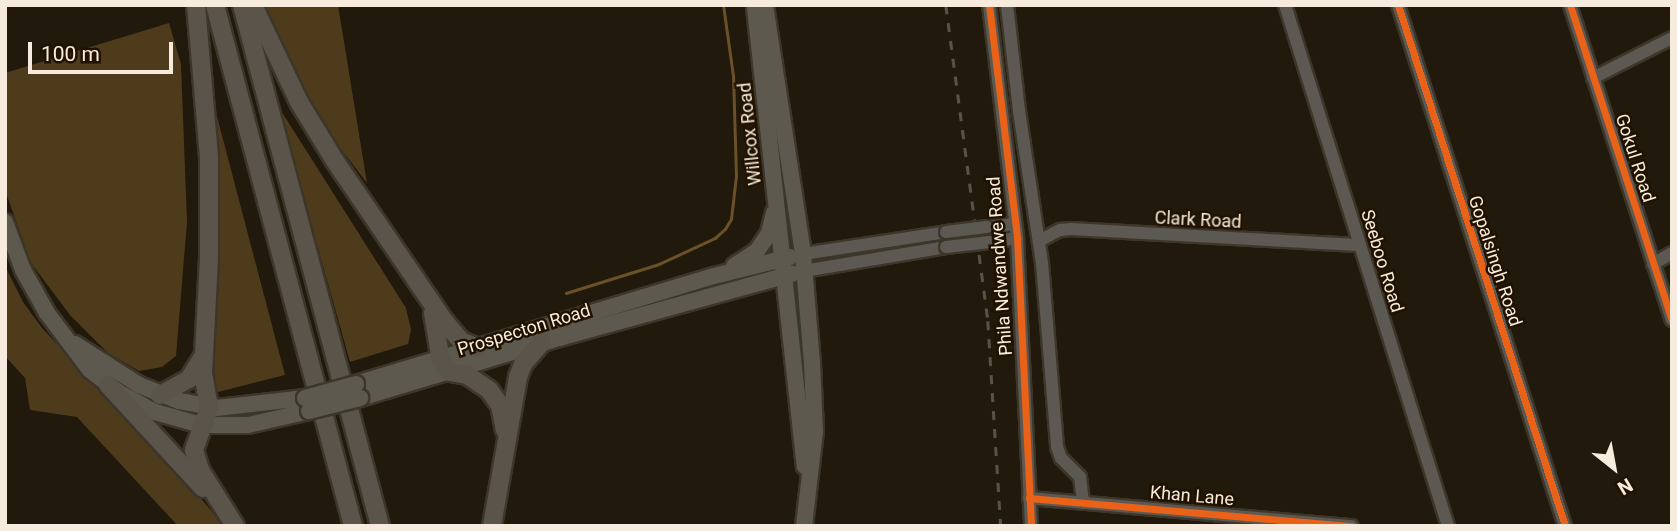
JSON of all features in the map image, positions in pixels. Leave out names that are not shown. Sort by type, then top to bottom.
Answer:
[{"type":"highway","points":[[196,5],[204,64],[209,158],[209,259],[203,357],[209,408],[194,442],[196,460],[231,520]]},
{"type":"highway","points":[[215,5],[353,526]]},
{"type":"highway","points":[[242,5],[380,526]]},
{"type":"highway","points":[[253,5],[306,114],[457,338],[478,348]]},
{"type":"highway","points":[[430,301],[445,367],[467,375],[489,390],[500,405],[506,440]]},
{"type":"highway","points":[[492,526],[506,440],[523,364],[542,342]]},
{"type":"highway","points":[[160,395],[189,379],[203,357]]},
{"type":"highway","points":[[108,385],[231,520]]},
{"type":"main road","name":"Willcox Road","points":[[754,5],[808,495]]},
{"type":"main road","name":"Willcox Road","points":[[765,5],[803,254],[815,431],[808,495]]},
{"type":"main road","points":[[713,276],[757,251],[769,233],[776,198]]},
{"type":"main road","name":"Prospecton Road","points":[[5,222],[36,295],[90,370],[108,385],[155,412],[201,425],[248,425],[307,405],[804,271]]},
{"type":"main road","name":"Prospecton Road","points":[[445,367],[478,348],[713,276],[803,254]]},
{"type":"main road","name":"Prospecton Road","points":[[70,341],[123,376],[160,395],[209,408],[307,405]]},
{"type":"main road","points":[[804,526],[808,495]]},
{"type":"street","name":"Phila Ndwandwe Road","points":[[989,5],[1017,238],[1031,526]]},
{"type":"street","name":"Phila Ndwandwe Road","points":[[1007,5],[1019,111],[1039,241],[1057,447],[1062,458],[1080,477],[1083,503]]},
{"type":"street","name":"Seeboo Road","points":[[1285,5],[1448,526]]},
{"type":"street","name":"Gopalsingh Road","points":[[1398,5],[1564,526]]},
{"type":"street","name":"Gokul Road","points":[[1570,5],[1672,320]]},
{"type":"street","points":[[1593,78],[1672,38]]},
{"type":"street","name":"Prospecton Road","points":[[803,254],[838,246],[1015,224]]},
{"type":"street","name":"Clark Road","points":[[1039,241],[1059,230],[1071,229],[1358,245]]},
{"type":"street","name":"Prospecton Road","points":[[804,271],[1017,238]]},
{"type":"street","points":[[1653,264],[1672,253]]},
{"type":"street","name":"Khan Lane","points":[[1029,498],[1352,526]]},
{"type":"shaded area","points":[[264,5],[338,5],[367,183],[324,127],[286,59]]},
{"type":"shaded area","points":[[169,23],[181,64],[187,222],[176,356],[162,367],[139,371],[108,353],[70,315],[31,263],[5,190],[5,73]]},
{"type":"shaded area","points":[[209,86],[285,375],[218,392],[204,374],[215,316],[218,247]]},
{"type":"shaded area","points":[[278,106],[406,308],[411,330],[408,344],[350,362]]},
{"type":"shaded area","points":[[5,266],[23,302],[42,328],[188,483],[224,526],[178,526],[77,417],[30,410],[25,378],[5,356]]},
{"type":"waterway","points":[[566,293],[659,264],[715,238],[731,219],[736,176],[733,76],[723,5]]},
{"type":"railway","points":[[946,5],[988,321],[1001,526]]},
{"type":"cycle path","points":[[989,5],[1017,238],[1031,526]]},
{"type":"cycle path","points":[[1398,5],[1565,526]]},
{"type":"cycle path","points":[[1570,5],[1672,320]]},
{"type":"cycle path","points":[[1029,498],[1352,526]]}]
